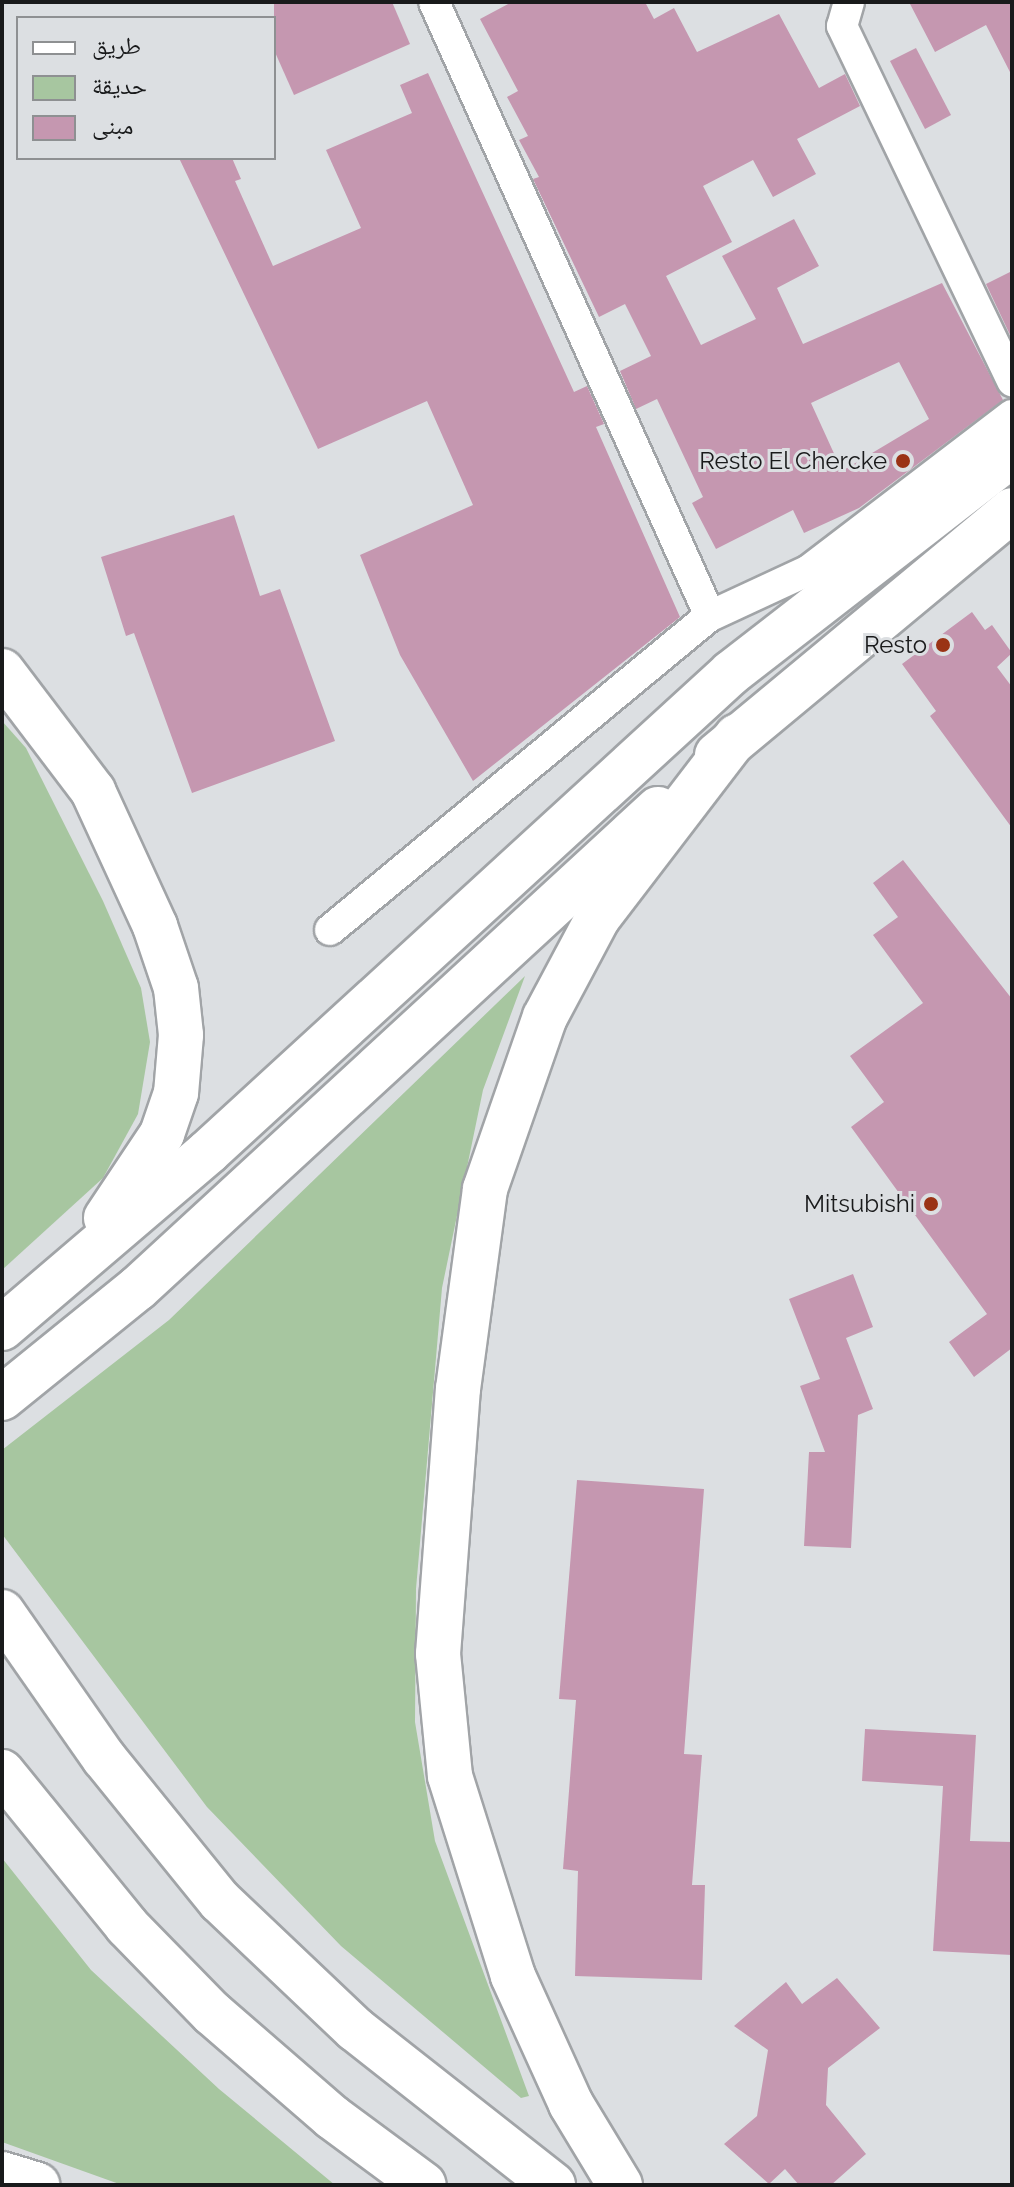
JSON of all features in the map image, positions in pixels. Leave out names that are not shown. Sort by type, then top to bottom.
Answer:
[{"type":"highway","points":[[2,1328],[46,1297],[731,673],[1012,455]]},
{"type":"highway","points":[[17,1387],[149,1278],[737,736],[1012,510]]},
{"type":"highway","points":[[2,671],[93,791],[155,926],[176,988],[181,1035],[176,1093],[162,1134],[46,1297]]},
{"type":"highway","points":[[620,2185],[571,2104],[513,1976],[450,1776],[438,1654],[458,1389],[485,1189],[545,1017],[597,919],[737,736]]},
{"type":"highway","points":[[2,1612],[104,1758],[220,1901],[355,2029],[553,2185]]},
{"type":"highway","points":[[2,1772],[127,1926],[212,2013],[332,2117],[424,2185]]},
{"type":"highway","points":[[2,2174],[37,2185]]},
{"type":"street","points":[[434,2],[710,616]]},
{"type":"street","points":[[849,2],[842,26],[1012,381]]},
{"type":"street","points":[[330,930],[710,616],[809,570],[1012,415]]},
{"type":"green space","points":[[2,721],[26,748],[103,901],[141,988],[150,1042],[138,1114],[103,1178],[2,1270]]},
{"type":"green space","points":[[525,976],[483,1090],[442,1288],[416,1589],[415,1722],[435,1841],[529,2096],[521,2098],[341,1946],[207,1807],[2,1534],[2,1450],[169,1320]]},
{"type":"green space","points":[[2,1858],[91,1970],[219,2089],[335,2185],[122,2185],[2,2142]]},
{"type":"building","points":[[274,2],[392,2],[410,44],[294,95],[276,54]]},
{"type":"building","points":[[512,2],[645,2],[654,19],[674,8],[697,52],[779,14],[819,88],[845,74],[860,106],[797,139],[816,174],[773,197],[753,160],[703,186],[732,242],[666,276],[701,345],[756,319],[722,256],[794,219],[819,266],[777,288],[803,344],[942,283],[1003,400],[859,508],[804,533],[793,510],[716,549],[692,503],[703,497],[657,399],[636,409],[620,371],[651,356],[625,304],[599,317],[533,179],[539,177],[519,140],[528,136],[507,97],[518,91],[480,19]],"holes":[[[899,362],[929,419],[842,471],[811,403]]]},
{"type":"building","points":[[909,2],[1012,2],[1012,76],[986,25],[935,52]]},
{"type":"building","points":[[916,48],[951,115],[925,129],[890,61]]},
{"type":"building","points":[[428,73],[574,392],[587,386],[604,424],[596,427],[680,617],[473,781],[400,655],[360,555],[473,505],[427,401],[318,449],[180,160],[233,160],[241,179],[235,181],[273,266],[361,228],[326,150],[412,113],[400,85]]},
{"type":"building","points":[[1012,271],[1012,339],[986,284]]},
{"type":"building","points":[[234,515],[260,596],[280,589],[335,741],[192,793],[134,633],[126,636],[101,557]]},
{"type":"building","points":[[972,612],[985,630],[992,625],[1012,653],[997,667],[1012,687],[1012,828],[930,716],[936,711],[902,664]]},
{"type":"building","points":[[903,860],[1012,999],[1012,1348],[974,1377],[949,1342],[987,1314],[851,1127],[884,1102],[850,1056],[923,1003],[873,935],[898,917],[873,883]]},
{"type":"building","points":[[853,1274],[873,1327],[846,1338],[873,1409],[858,1415],[851,1548],[804,1546],[809,1452],[825,1452],[800,1386],[820,1379],[789,1299]]},
{"type":"building","points":[[577,1480],[704,1489],[684,1754],[702,1755],[692,1885],[705,1885],[702,1980],[575,1976],[578,1871],[563,1869],[576,1700],[559,1699]]},
{"type":"building","points":[[865,1729],[976,1735],[970,1841],[1012,1842],[1012,1955],[933,1951],[943,1786],[862,1781]]},
{"type":"building","points":[[837,1978],[880,2028],[828,2068],[826,2105],[866,2154],[831,2185],[799,2185],[785,2169],[769,2184],[724,2144],[757,2116],[768,2050],[734,2026],[786,1982],[802,2004]]},
{"type":"place","name":"Resto El Chercke","points":[[903,461]]},
{"type":"place","name":"Resto","points":[[943,645]]},
{"type":"place","name":"Mitsubishi","points":[[931,1204]]}]
